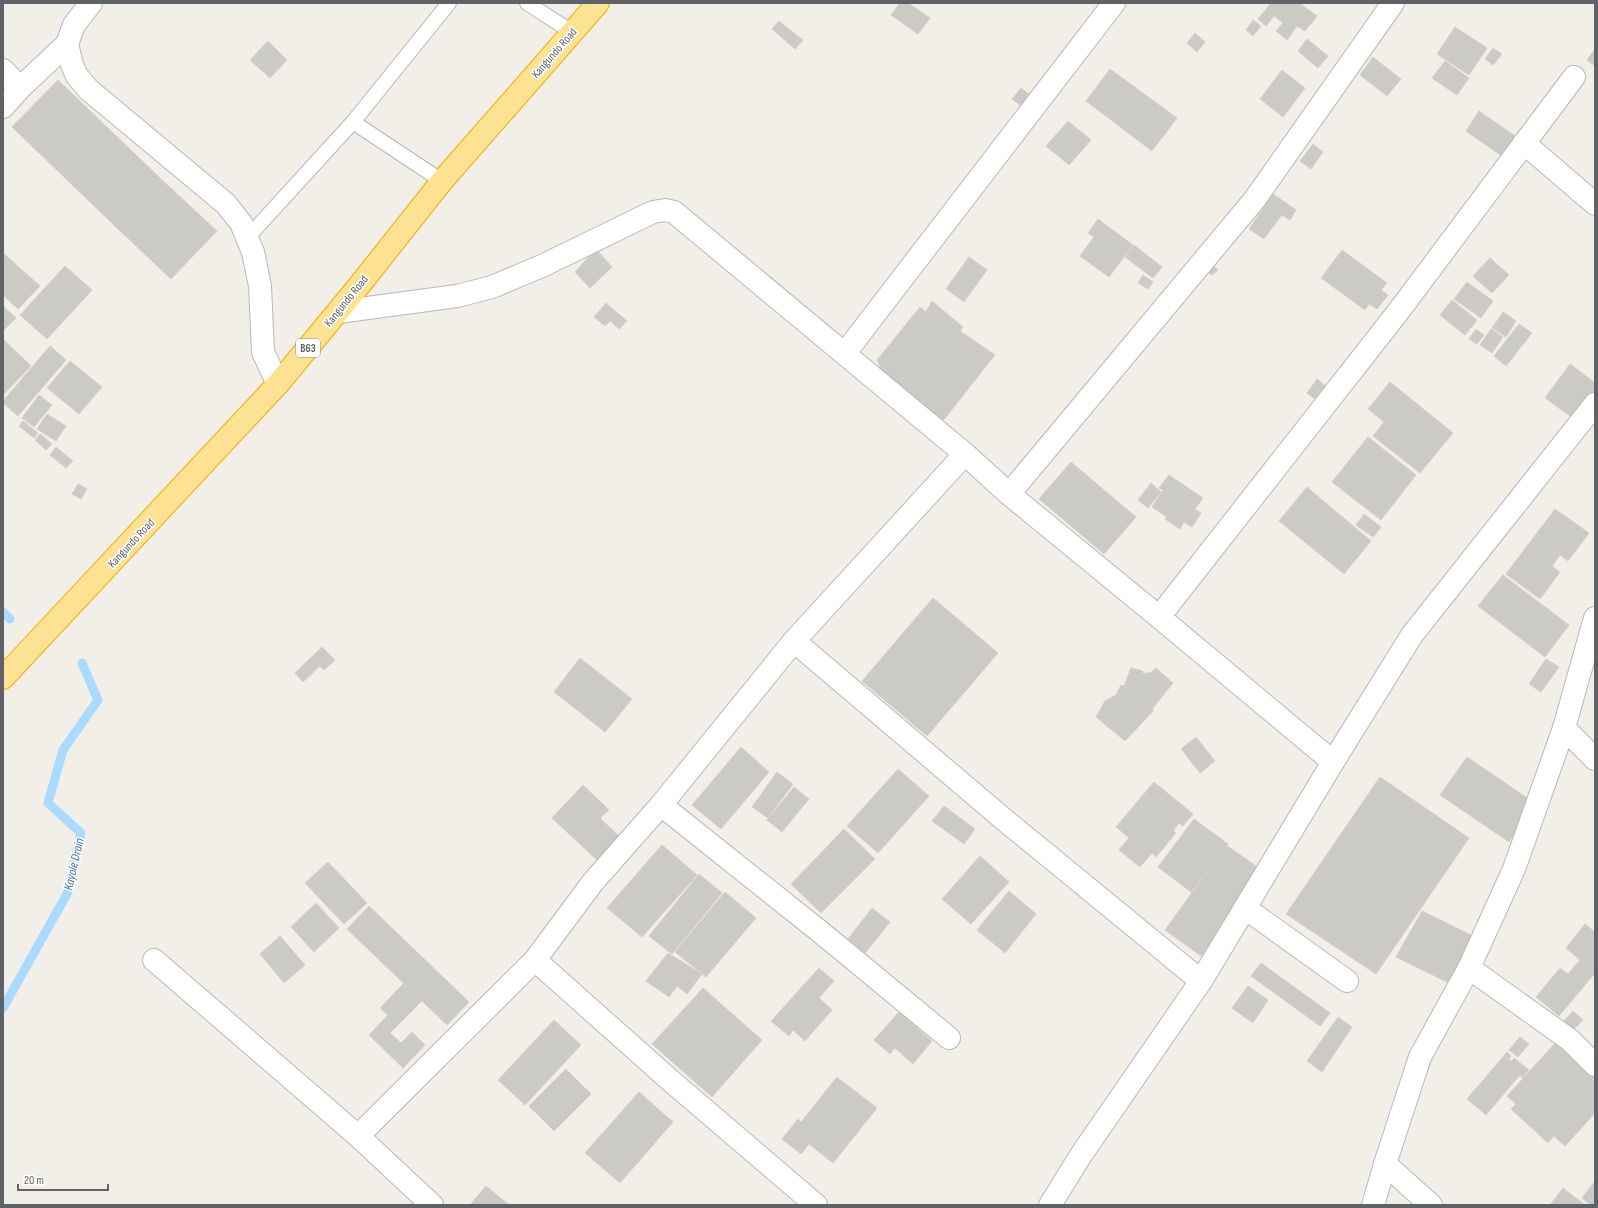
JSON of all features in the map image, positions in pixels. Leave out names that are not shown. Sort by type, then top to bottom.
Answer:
[{"type":"highway","name":"Kangundo Road","points":[[3,678],[278,384],[338,312],[442,181],[598,3]]},
{"type":"street","points":[[3,107],[20,88],[67,44],[74,25],[91,3]]},
{"type":"street","points":[[845,354],[1114,3]]},
{"type":"street","points":[[1009,494],[1255,199],[1393,3]]},
{"type":"street","points":[[67,44],[72,66],[77,76],[89,90],[226,204],[241,223],[253,252],[260,286],[262,352],[278,384]]},
{"type":"street","points":[[3,70],[20,88]]},
{"type":"street","points":[[1159,617],[1398,312],[1574,78]]},
{"type":"street","points":[[1524,143],[1595,204]]},
{"type":"street","points":[[338,312],[457,296],[492,287],[544,265],[653,212],[665,210],[674,212],[965,454],[1009,494],[1332,762]]},
{"type":"street","points":[[1050,1205],[1081,1155],[1201,981],[1332,762],[1412,636],[1595,404]]},
{"type":"street","points":[[358,1136],[535,960],[593,882],[661,805],[794,641],[965,454]]},
{"type":"street","points":[[1373,1205],[1420,1057],[1469,968],[1514,869],[1564,728],[1595,618]]},
{"type":"street","points":[[794,641],[995,812],[1201,981]]},
{"type":"street","points":[[1564,728],[1595,759]]},
{"type":"street","points":[[661,805],[818,930],[949,1038]]},
{"type":"street","points":[[1245,908],[1347,981]]},
{"type":"street","points":[[154,960],[358,1136],[432,1205]]},
{"type":"street","points":[[535,960],[671,1081],[816,1205]]},
{"type":"street","points":[[1469,968],[1570,1040],[1595,1066]]},
{"type":"street","points":[[1385,1164],[1431,1205]]},
{"type":"lane","points":[[247,238],[353,122],[449,3]]},
{"type":"lane","points":[[527,3],[572,32]]},
{"type":"lane","points":[[353,122],[442,181]]},
{"type":"building","points":[[900,3],[908,3],[930,18],[918,34],[891,15]]},
{"type":"building","points":[[1271,3],[1299,3],[1317,16],[1305,31],[1297,26],[1287,40],[1276,31],[1283,23],[1274,16],[1266,26],[1258,19]]},
{"type":"building","points":[[1253,20],[1261,26],[1253,36],[1246,30]]},
{"type":"building","points":[[779,21],[803,40],[795,49],[772,29]]},
{"type":"building","points":[[1455,27],[1487,48],[1469,75],[1437,54]]},
{"type":"building","points":[[1195,33],[1205,42],[1197,52],[1187,43]]},
{"type":"building","points":[[1307,39],[1328,56],[1318,68],[1298,51]]},
{"type":"building","points":[[268,41],[287,60],[270,78],[250,60]]},
{"type":"building","points":[[1493,48],[1502,54],[1493,65],[1485,59]]},
{"type":"building","points":[[1595,49],[1595,66],[1587,60]]},
{"type":"building","points":[[1373,57],[1401,79],[1387,96],[1360,75]]},
{"type":"building","points":[[1445,61],[1469,78],[1457,95],[1432,78]]},
{"type":"building","points":[[1110,69],[1177,118],[1152,151],[1086,101]]},
{"type":"building","points":[[1282,70],[1305,88],[1283,117],[1260,99]]},
{"type":"building","points":[[58,80],[161,179],[116,227],[12,127]]},
{"type":"building","points":[[1021,88],[1035,99],[1026,110],[1012,99]]},
{"type":"building","points":[[1479,111],[1515,136],[1513,138],[1521,144],[1509,161],[1466,131]]},
{"type":"building","points":[[1068,121],[1091,140],[1069,165],[1046,146]]},
{"type":"building","points":[[1313,144],[1323,152],[1311,169],[1300,161]]},
{"type":"building","points":[[161,179],[217,231],[171,279],[116,227]]},
{"type":"building","points":[[1273,194],[1296,210],[1290,220],[1282,215],[1264,239],[1249,229]]},
{"type":"building","points":[[1098,219],[1133,245],[1109,277],[1080,256],[1094,237],[1088,233]]},
{"type":"building","points":[[1134,245],[1162,267],[1153,278],[1125,257]]},
{"type":"building","points":[[596,249],[612,267],[590,288],[575,272]]},
{"type":"building","points":[[1342,250],[1387,283],[1381,290],[1388,295],[1377,309],[1369,304],[1365,310],[1321,278]]},
{"type":"building","points":[[3,253],[40,286],[18,309],[3,295]]},
{"type":"building","points":[[969,257],[987,270],[964,302],[946,289]]},
{"type":"building","points":[[1490,258],[1509,275],[1492,293],[1473,276]]},
{"type":"building","points":[[1212,264],[1218,270],[1212,275],[1206,270]]},
{"type":"building","points":[[65,266],[92,290],[47,339],[20,315]]},
{"type":"building","points":[[1143,275],[1153,282],[1148,289],[1138,283]]},
{"type":"building","points":[[1467,282],[1493,301],[1481,318],[1454,299]]},
{"type":"building","points":[[1452,300],[1477,320],[1465,335],[1440,315]]},
{"type":"building","points":[[932,301],[963,327],[960,331],[995,355],[942,422],[883,373],[877,360],[920,307],[926,312]]},
{"type":"building","points":[[606,303],[627,321],[619,329],[610,321],[605,326],[594,317]]},
{"type":"building","points":[[3,306],[16,318],[3,331]]},
{"type":"building","points":[[1503,312],[1516,321],[1506,337],[1492,328]]},
{"type":"building","points":[[1519,324],[1532,333],[1506,366],[1494,356]]},
{"type":"building","points":[[1476,329],[1484,335],[1477,344],[1469,339]]},
{"type":"building","points":[[1491,329],[1503,337],[1492,353],[1480,345]]},
{"type":"building","points":[[3,339],[31,366],[3,395]]},
{"type":"building","points":[[50,346],[66,360],[18,416],[3,403],[3,401]]},
{"type":"building","points":[[70,361],[102,387],[79,414],[47,388]]},
{"type":"building","points":[[1570,364],[1595,383],[1595,392],[1574,419],[1545,398]]},
{"type":"building","points":[[1317,379],[1331,390],[1321,404],[1307,393]]},
{"type":"building","points":[[1390,382],[1453,433],[1420,473],[1373,436],[1384,422],[1368,409]]},
{"type":"building","points":[[39,395],[52,405],[34,427],[22,418]]},
{"type":"building","points":[[47,414],[66,426],[56,441],[37,429]]},
{"type":"building","points":[[23,421],[38,433],[34,438],[19,426]]},
{"type":"building","points":[[40,434],[52,444],[46,450],[35,440]]},
{"type":"building","points":[[1368,437],[1416,475],[1381,520],[1332,482]]},
{"type":"building","points":[[56,447],[73,461],[66,468],[50,455]]},
{"type":"building","points":[[1071,462],[1136,517],[1104,554],[1039,499]]},
{"type":"building","points":[[1169,475],[1203,498],[1195,509],[1201,513],[1192,527],[1184,522],[1180,529],[1165,519],[1167,517],[1152,507],[1163,490],[1159,488]]},
{"type":"building","points":[[1151,483],[1161,492],[1148,508],[1138,500]]},
{"type":"building","points":[[78,484],[87,489],[81,499],[72,494]]},
{"type":"building","points":[[1307,487],[1371,541],[1344,574],[1279,521]]},
{"type":"building","points":[[1555,509],[1589,533],[1568,561],[1560,555],[1552,566],[1560,572],[1540,599],[1506,574]]},
{"type":"building","points":[[1364,514],[1381,527],[1373,537],[1356,525]]},
{"type":"building","points":[[1503,575],[1569,625],[1545,657],[1478,606]]},
{"type":"building","points":[[933,598],[998,653],[927,736],[862,681]]},
{"type":"building","points":[[322,647],[335,660],[324,670],[320,666],[303,682],[295,673]]},
{"type":"building","points":[[580,658],[632,699],[605,732],[554,692]]},
{"type":"building","points":[[1546,659],[1559,667],[1541,692],[1529,684]]},
{"type":"building","points":[[1131,668],[1143,671],[1142,673],[1150,673],[1156,668],[1173,683],[1152,709],[1154,710],[1125,741],[1096,717],[1105,701],[1116,695],[1121,685],[1124,686]]},
{"type":"building","points":[[1196,737],[1215,761],[1200,773],[1181,749]]},
{"type":"building","points":[[741,747],[769,772],[721,829],[692,805]]},
{"type":"building","points":[[1467,757],[1536,804],[1509,842],[1440,795]]},
{"type":"building","points":[[898,769],[929,796],[878,853],[847,826]]},
{"type":"building","points":[[777,772],[793,784],[768,818],[752,807]]},
{"type":"building","points":[[1380,777],[1469,838],[1376,974],[1286,914]]},
{"type":"building","points":[[1154,782],[1193,814],[1183,826],[1179,823],[1173,831],[1176,833],[1156,857],[1152,853],[1140,867],[1119,850],[1129,838],[1116,827]]},
{"type":"building","points":[[583,785],[609,810],[600,818],[621,838],[599,862],[552,818]]},
{"type":"building","points":[[794,787],[809,799],[782,832],[767,820]]},
{"type":"building","points":[[944,806],[975,829],[964,844],[932,821]]},
{"type":"building","points":[[1194,819],[1228,844],[1191,892],[1158,867]]},
{"type":"building","points":[[844,829],[875,859],[821,913],[791,884]]},
{"type":"building","points":[[662,845],[697,875],[642,937],[607,908]]},
{"type":"building","points":[[1226,845],[1263,871],[1201,956],[1165,930]]},
{"type":"building","points":[[980,856],[1009,882],[971,924],[942,899]]},
{"type":"building","points":[[328,862],[367,903],[344,924],[305,883]]},
{"type":"building","points":[[699,874],[722,893],[672,954],[649,936]]},
{"type":"building","points":[[1009,891],[1036,914],[1005,953],[977,930]]},
{"type":"building","points":[[725,892],[756,918],[706,977],[675,952]]},
{"type":"building","points":[[316,903],[339,928],[314,952],[291,927]]},
{"type":"building","points":[[369,906],[469,1002],[447,1025],[347,929]]},
{"type":"building","points":[[872,908],[890,922],[865,953],[848,939]]},
{"type":"building","points":[[1422,911],[1473,936],[1449,983],[1396,957]]},
{"type":"building","points":[[1585,924],[1595,932],[1595,973],[1559,1016],[1536,997],[1560,968],[1568,974],[1580,960],[1566,948]]},
{"type":"building","points":[[280,936],[305,965],[284,983],[260,954]]},
{"type":"building","points":[[668,953],[702,974],[687,994],[677,986],[669,997],[646,981]]},
{"type":"building","points":[[1261,963],[1330,1013],[1320,1026],[1251,976]]},
{"type":"building","points":[[819,968],[834,981],[819,998],[832,1010],[805,1041],[793,1030],[789,1036],[771,1021]]},
{"type":"building","points":[[404,983],[422,1001],[390,1033],[401,1043],[412,1032],[425,1045],[403,1068],[369,1035],[388,1015],[380,1008]]},
{"type":"building","points":[[1248,986],[1268,1000],[1253,1023],[1232,1008]]},
{"type":"building","points":[[703,988],[762,1040],[712,1097],[652,1044]]},
{"type":"building","points":[[1573,1011],[1583,1020],[1571,1032],[1562,1023]]},
{"type":"building","points":[[899,1012],[932,1041],[913,1064],[895,1048],[890,1054],[874,1040]]},
{"type":"building","points":[[1338,1017],[1352,1027],[1322,1072],[1307,1061]]},
{"type":"building","points":[[554,1020],[581,1045],[525,1105],[498,1080]]},
{"type":"building","points":[[1520,1037],[1529,1044],[1518,1057],[1509,1050]]},
{"type":"building","points":[[1557,1041],[1595,1076],[1595,1113],[1565,1146],[1554,1136],[1548,1143],[1511,1109],[1516,1104],[1507,1096]]},
{"type":"building","points":[[1507,1052],[1511,1056],[1509,1059],[1511,1061],[1514,1058],[1529,1070],[1522,1078],[1520,1075],[1486,1115],[1467,1099]]},
{"type":"building","points":[[566,1069],[591,1094],[554,1131],[529,1106]]},
{"type":"building","points":[[837,1077],[877,1108],[833,1163],[809,1144],[801,1154],[782,1139],[798,1119],[801,1122]]},
{"type":"building","points":[[639,1092],[673,1122],[620,1183],[585,1153]]},
{"type":"building","points":[[1595,1181],[1595,1205],[1591,1205],[1582,1198]]},
{"type":"building","points":[[486,1186],[509,1205],[470,1205]]},
{"type":"building","points":[[1563,1188],[1585,1205],[1550,1205]]},
{"type":"waterway","name":"Kayole Drain","points":[[3,612],[10,619]]},
{"type":"waterway","name":"Kayole Drain","points":[[3,1008],[68,892],[81,833],[48,803],[63,750],[98,700],[82,663]]}]
